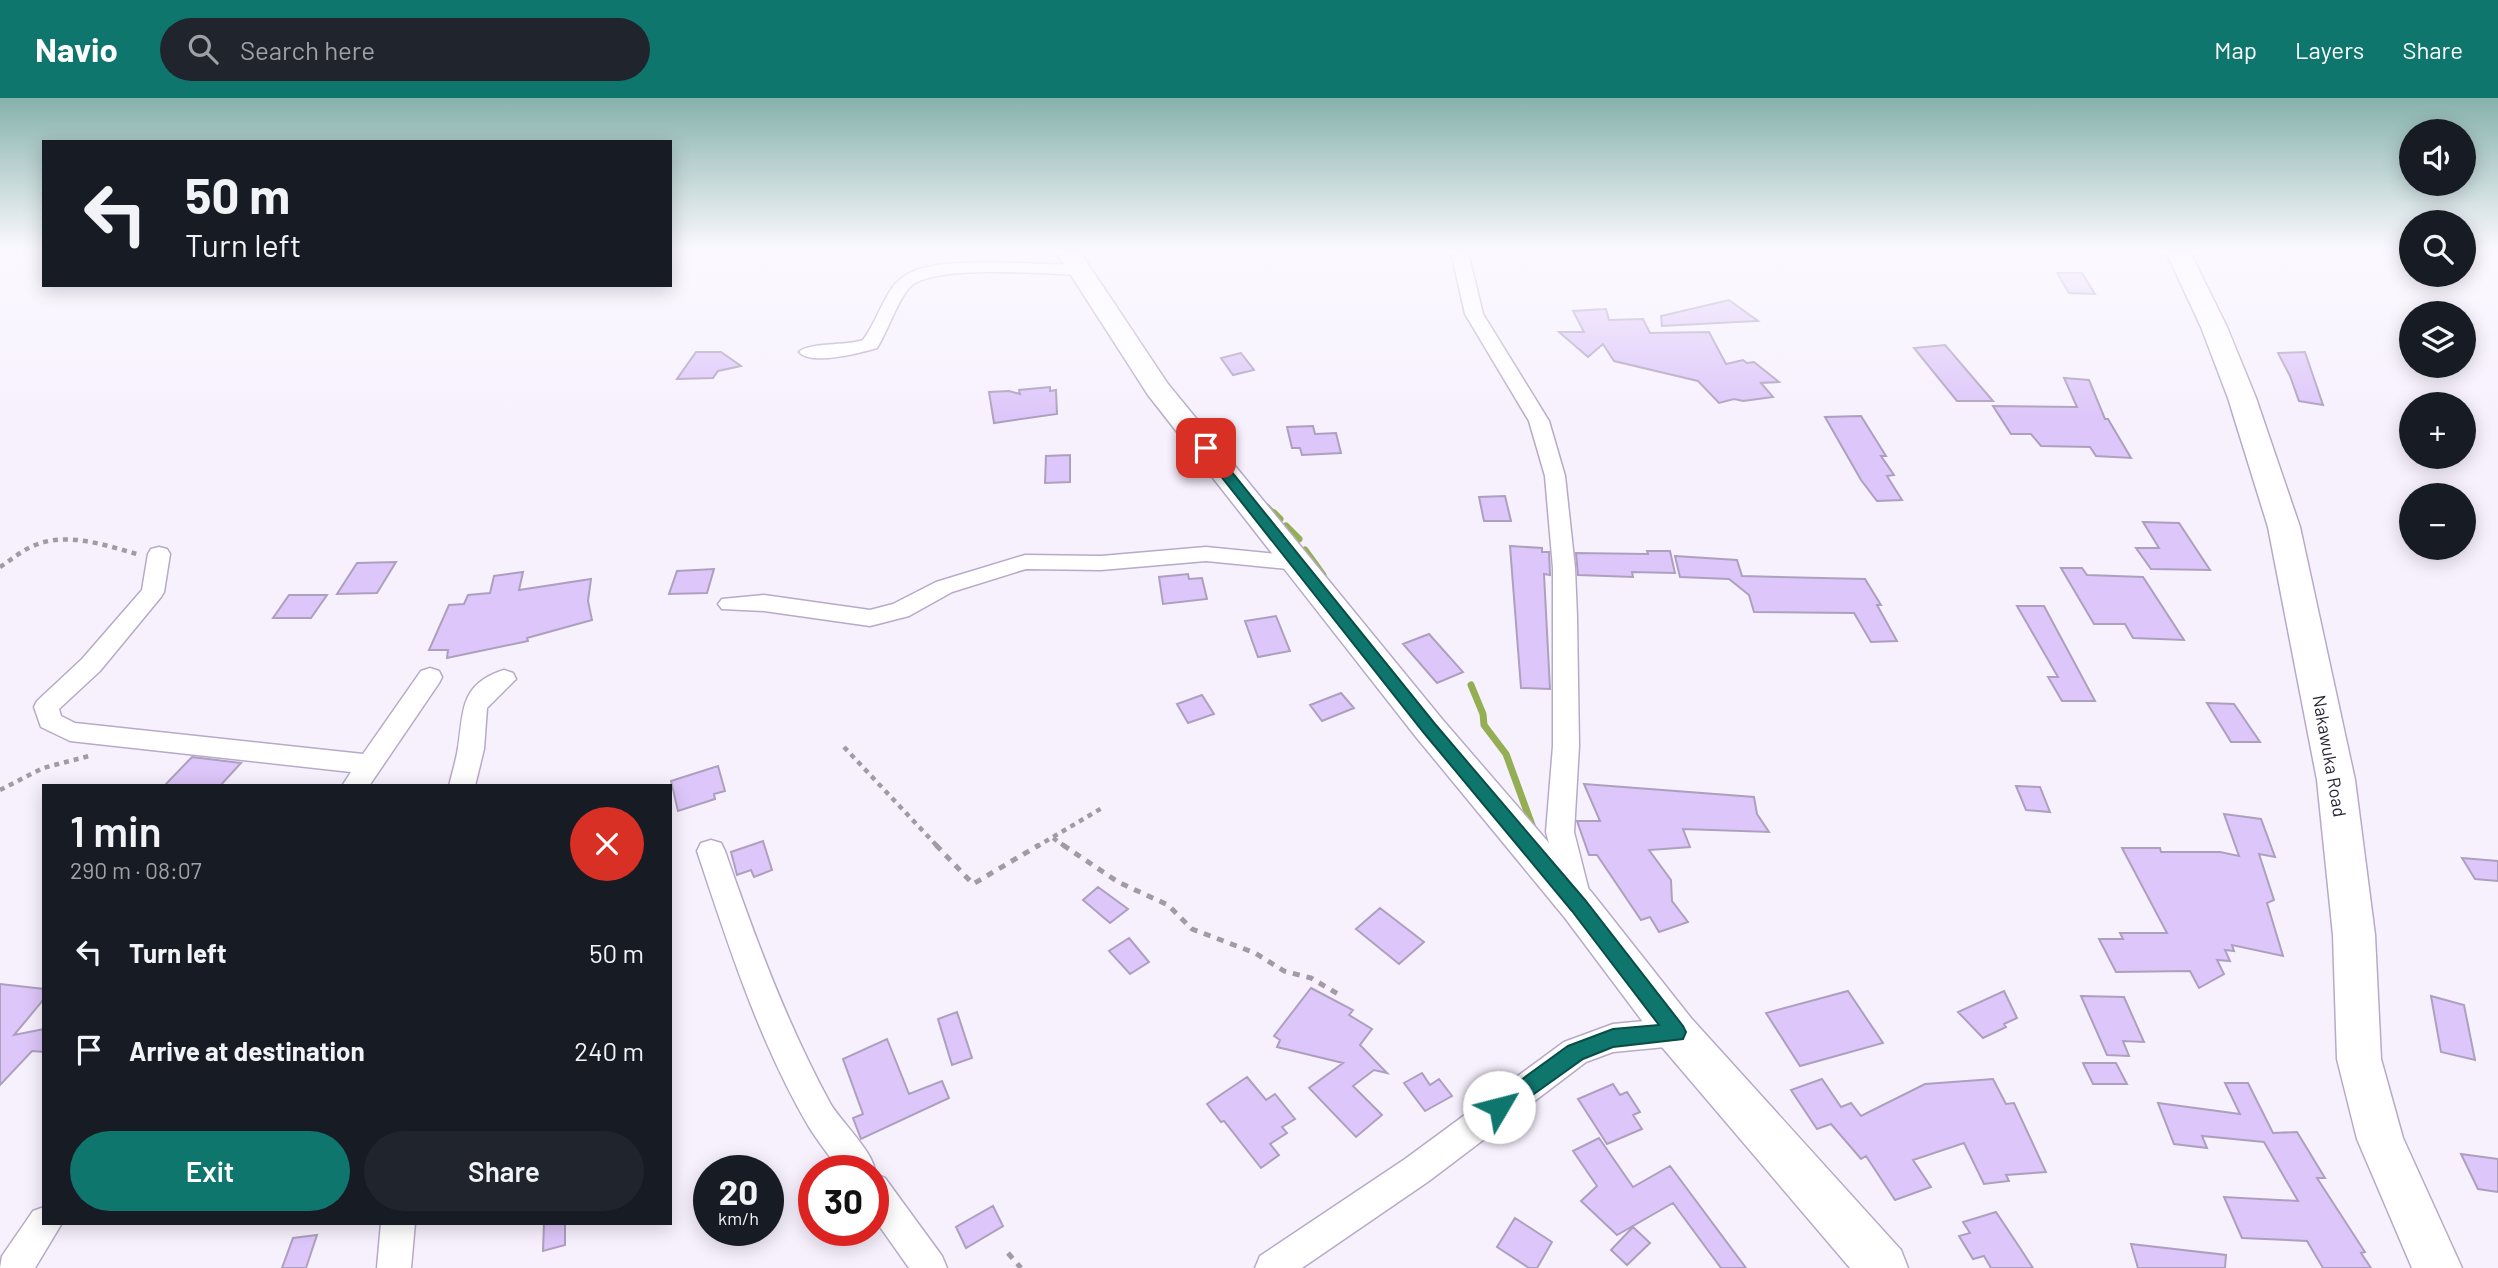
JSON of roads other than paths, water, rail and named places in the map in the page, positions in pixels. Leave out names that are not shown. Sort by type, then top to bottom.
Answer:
[{"type":"street","points":[[808,352],[852,351],[870,344],[891,307]]},
{"type":"street","points":[[1104,307],[1158,389],[1429,728],[1578,906],[1676,1032],[1883,1268]]},
{"type":"street","points":[[1472,307],[1474,314],[1539,421],[1555,475],[1564,568],[1565,628],[1566,746],[1560,832],[1578,906]]},
{"type":"street","name":"Nakawuka Road","points":[[2203,307],[2224,350],[2284,527],[2336,780],[2354,935],[2359,1059],[2381,1139],[2437,1268]]},
{"type":"street","points":[[730,604],[764,603],[870,618],[901,610],[944,587],[1025,562],[1101,563],[1206,554],[1298,563]]},
{"type":"street","points":[[159,557],[153,592],[91,665],[46,707],[50,722],[70,732],[369,765]]},
{"type":"street","points":[[356,784],[430,677]]},
{"type":"street","points":[[463,784],[472,738],[473,708],[483,694],[504,678]]},
{"type":"street","points":[[711,851],[747,956],[788,1053],[821,1117],[848,1155]]},
{"type":"street","points":[[1272,1268],[1417,1170],[1576,1052],[1613,1038],[1676,1032]]},
{"type":"street","points":[[1613,1038],[1670,1049],[1736,1101]]},
{"type":"street","points":[[889,1211],[930,1268]]},
{"type":"street","points":[[14,1268],[44,1225]]},
{"type":"street","points":[[394,1268],[398,1225]]},
{"type":"waterway","points":[[1267,506],[1280,519]]},
{"type":"waterway","points":[[1286,526],[1299,539]]},
{"type":"waterway","points":[[1305,550],[1323,575]]},
{"type":"waterway","points":[[1471,685],[1483,714],[1484,725],[1506,754],[1533,828]]}]
